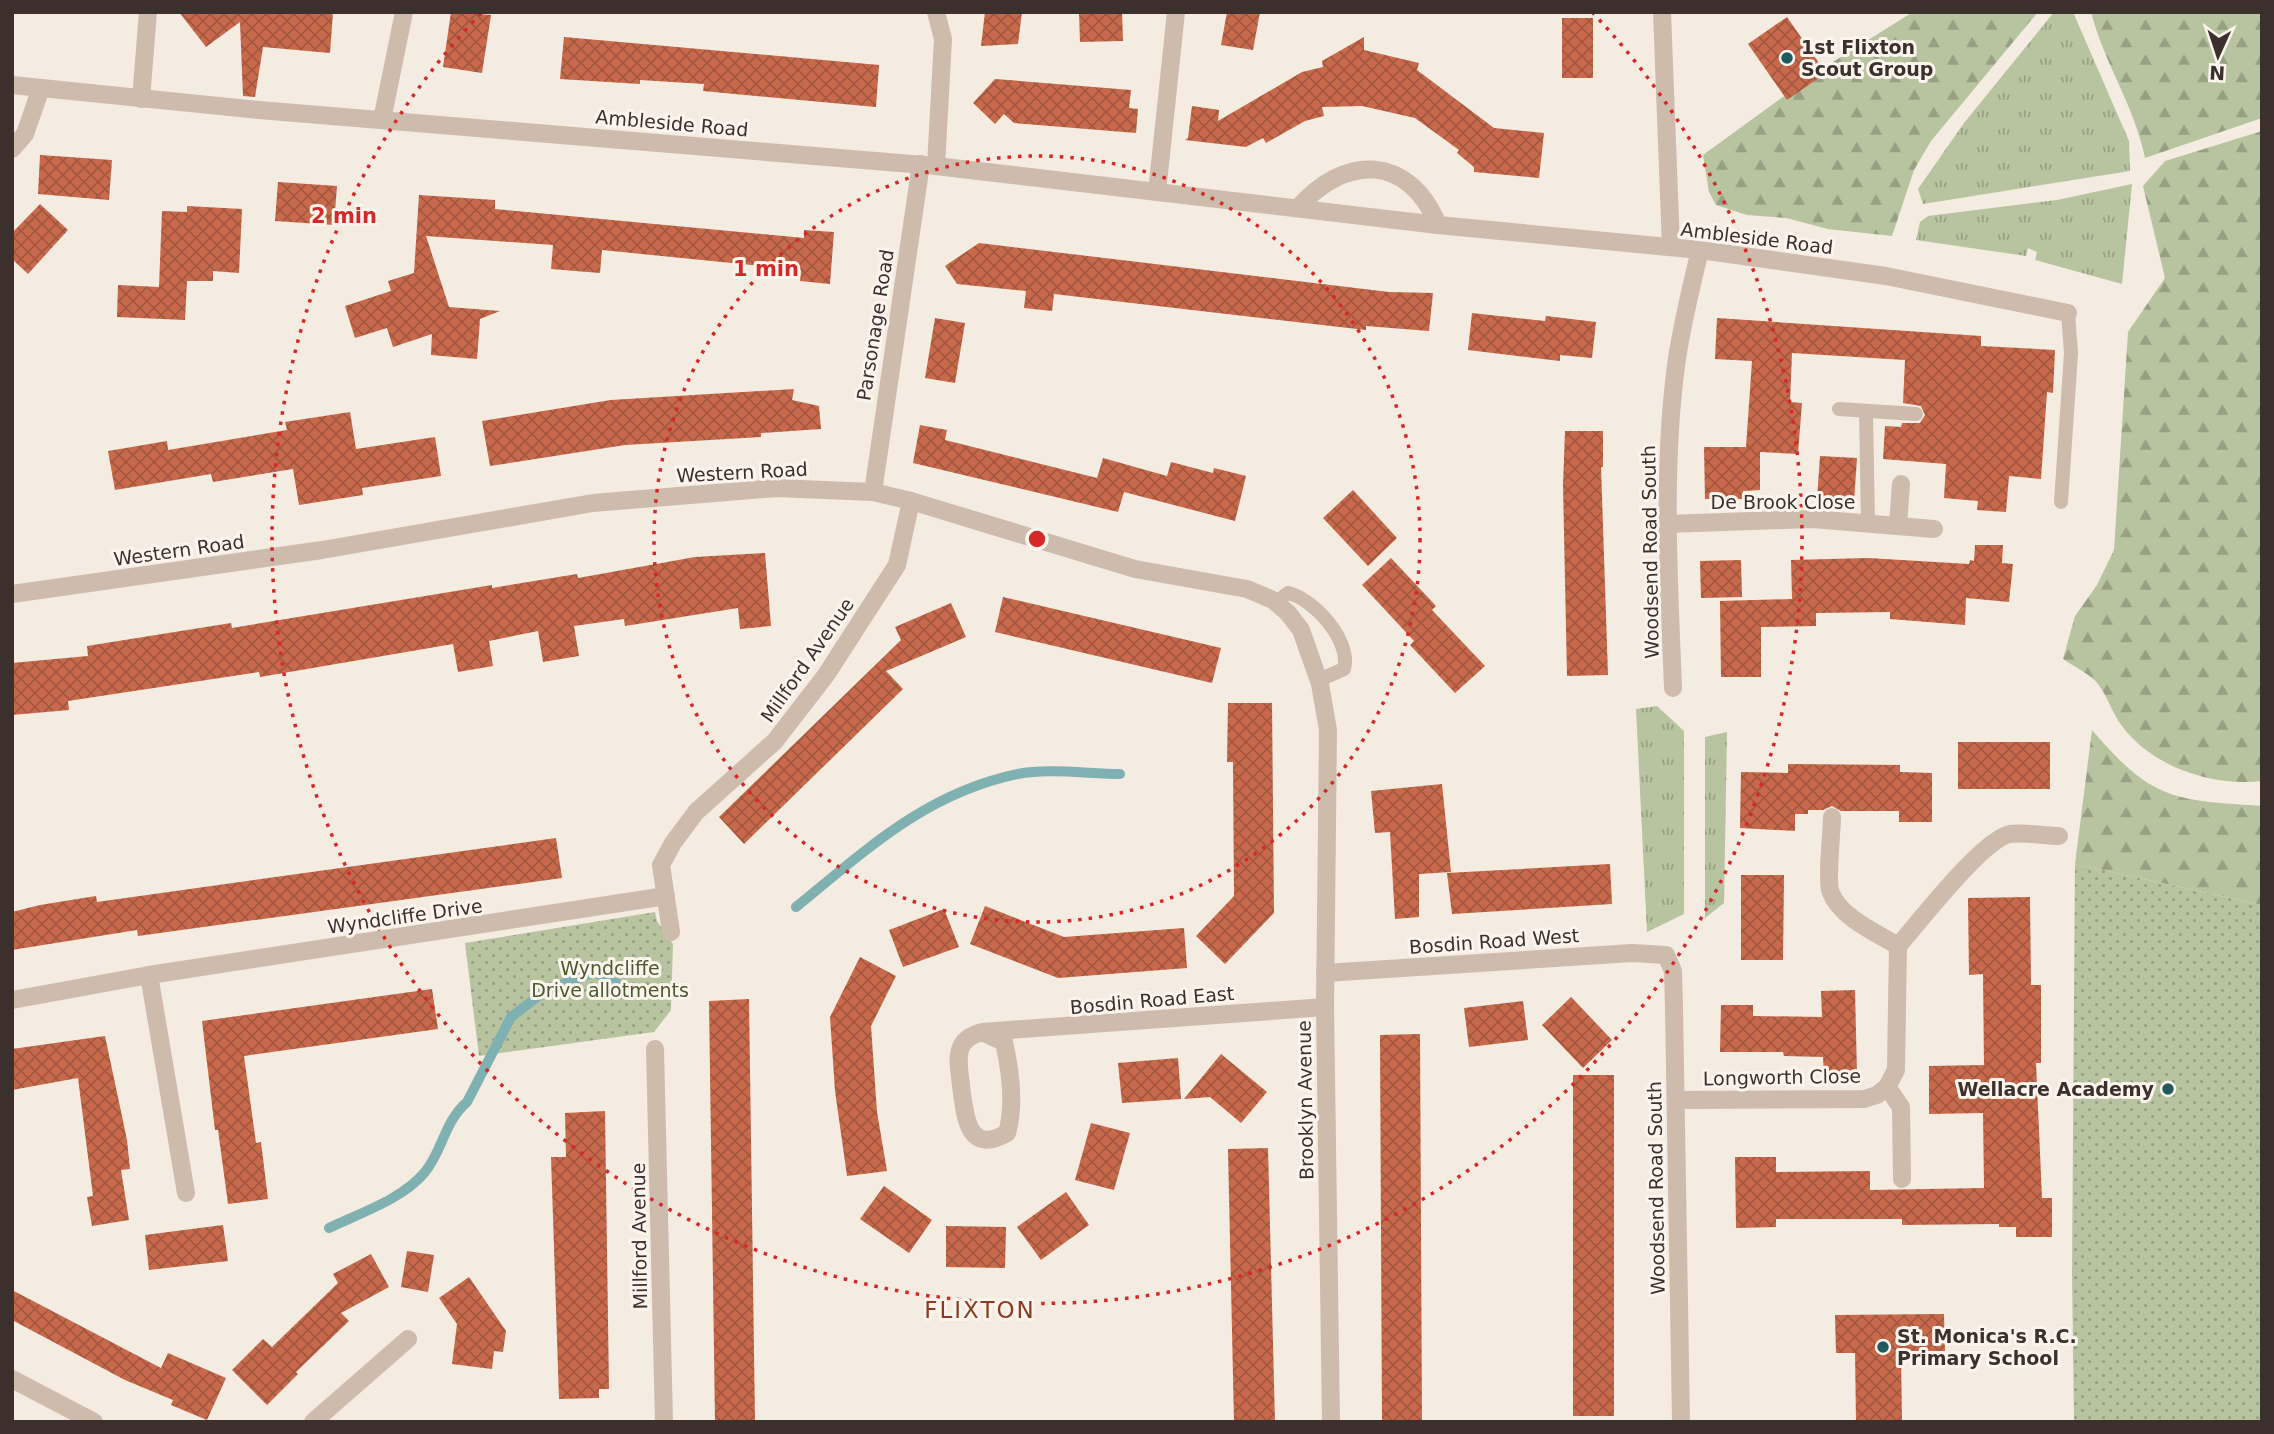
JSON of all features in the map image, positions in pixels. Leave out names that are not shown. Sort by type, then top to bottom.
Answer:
[{"type":"street","points":[[141,99],[148,12]]},
{"type":"street","points":[[382,120],[404,12]]},
{"type":"street","name":"Parsonage Road","points":[[873,492],[928,165],[943,39],[936,12]]},
{"type":"street","points":[[1157,192],[1176,12]]},
{"type":"street","points":[[1662,12],[1671,247]]},
{"type":"street","name":"Ambleside Road","points":[[12,85],[141,99],[928,165],[1438,225],[1700,250],[1886,276],[2068,313]]},
{"type":"street","points":[[12,149],[25,134],[40,88]]},
{"type":"street","points":[[1298,208],[1314,190],[1335,176],[1372,169],[1399,176],[1414,187],[1429,204],[1438,225]]},
{"type":"street","name":"Woodsend Road South","points":[[1673,688],[1667,524],[1676,367],[1700,250]]},
{"type":"street","points":[[1898,525],[1901,484]]},
{"type":"street","name":"Western Road","points":[[12,594],[322,550],[593,503],[776,488],[873,492],[1135,569],[1247,589],[1276,603],[1301,631],[1319,680],[1328,730],[1329,777]]},
{"type":"street","name":"Millford Avenue","points":[[671,932],[661,866],[673,843],[696,813],[775,741],[827,675],[897,565],[911,501]]},
{"type":"street","name":"De Brook Close","points":[[1667,524],[1812,519],[1934,529]]},
{"type":"street","name":"Brooklyn Avenue","points":[[1329,777],[1325,1007],[1331,1422]]},
{"type":"street","points":[[1832,817],[1830,892],[1842,907],[1862,924],[1898,946],[1973,860],[2000,838],[2010,834],[2059,836]]},
{"type":"street","name":"Wyndcliffe Drive","points":[[12,1000],[149,975],[666,896]]},
{"type":"street","name":"Longworth Close","points":[[1676,1100],[1864,1098],[1877,1095],[1887,1087],[1896,1070],[1898,946]]},
{"type":"street","name":"Bosdin Road West","points":[[1325,973],[1632,953],[1666,956]]},
{"type":"street","name":"Woodsend Road South","points":[[1666,956],[1673,971],[1681,1422]]},
{"type":"street","points":[[149,975],[186,1193]]},
{"type":"street","name":"Bosdin Road East","points":[[982,1032],[1019,1032],[1325,1007]]},
{"type":"street","points":[[982,1032],[1004,1042],[1007,1055],[1011,1120],[1007,1133],[995,1140],[983,1140],[973,1133],[965,1120],[958,1059],[961,1046],[969,1036],[982,1032]]},
{"type":"street","name":"Millford Avenue","points":[[655,1049],[664,1422]]},
{"type":"street","name":"Longworth Close","points":[[1887,1087],[1902,1107],[1902,1179]]},
{"type":"street","points":[[313,1422],[408,1339]]},
{"type":"street","points":[[12,1379],[94,1422]]},
{"type":"lane","points":[[2061,502],[2071,353],[2068,313]]},
{"type":"lane","points":[[1839,409],[1916,414]]},
{"type":"lane","points":[[1866,411],[1868,523]]},
{"type":"lane","points":[[1276,603],[1288,593],[1301,596],[1321,611],[1339,640],[1346,663],[1344,669],[1319,680]]},
{"type":"green space","points":[[1913,12],[2038,12],[1931,141],[1914,170],[1892,236],[1828,229],[1786,218],[1747,215],[1716,205],[1709,192],[1703,155],[1820,70]]},
{"type":"green space","points":[[2054,12],[2073,12],[2129,141],[2130,171],[1923,204],[1918,189],[1964,123]]},
{"type":"green space","points":[[2091,12],[2262,12],[2262,118],[2145,158],[2134,121]]},
{"type":"green space","points":[[2262,131],[2262,781],[2243,782],[2204,777],[2167,763],[2150,753],[2122,726],[2098,684],[2063,659],[2075,616],[2097,585],[2114,550],[2128,332],[2165,278],[2143,186],[2165,161]]},
{"type":"green space","points":[[2132,184],[2122,284],[2035,260],[2037,252],[2028,248],[2026,256],[1916,240],[1920,222],[1928,216],[2057,200]]},
{"type":"green space","points":[[1657,706],[1684,731],[1684,914],[1647,932],[1636,709]]},
{"type":"green space","points":[[2092,730],[2131,771],[2166,792],[2184,798],[2262,806],[2262,905],[2075,864]]},
{"type":"green space","points":[[1727,732],[1724,903],[1705,918],[1705,737]]},
{"type":"green space","name":"Wellacre Academy","points":[[2075,864],[2262,905],[2262,1422],[2074,1422],[2072,1273]]},
{"type":"green space","name":"Wyndcliffe Drive allotments","points":[[655,912],[657,921],[673,944],[671,1010],[654,1032],[479,1056],[465,943]]},
{"type":"building","points":[[179,12],[333,12],[330,53],[263,47],[255,97],[243,96],[240,22],[206,47]]},
{"type":"building","points":[[451,12],[491,15],[482,73],[443,67]]},
{"type":"building","points":[[985,12],[1022,12],[1018,44],[981,46]]},
{"type":"building","points":[[1079,12],[1122,12],[1123,41],[1080,42]]},
{"type":"building","points":[[1227,12],[1260,12],[1253,50],[1221,45]]},
{"type":"building","name":"1st Flixton Scout Group","points":[[1787,17],[1826,73],[1787,100],[1748,44]]},
{"type":"building","points":[[1562,18],[1593,18],[1593,78],[1562,78]]},
{"type":"building","points":[[564,37],[879,65],[876,107],[703,91],[704,84],[640,80],[640,84],[560,79]]},
{"type":"building","points":[[1364,37],[1364,50],[1419,63],[1417,70],[1494,128],[1544,133],[1539,178],[1474,172],[1474,167],[1457,153],[1459,150],[1415,118],[1362,106],[1322,107],[1324,116],[1305,121],[1266,143],[1263,138],[1246,147],[1185,140],[1188,138],[1192,106],[1219,110],[1218,121],[1302,72],[1323,67],[1322,61]]},
{"type":"building","points":[[995,79],[1131,90],[1129,108],[1138,109],[1136,133],[1014,123],[1004,114],[995,124],[973,103]]},
{"type":"building","points":[[40,155],[112,160],[109,200],[38,194]]},
{"type":"building","points":[[278,182],[337,186],[334,225],[275,221]]},
{"type":"building","points":[[419,195],[495,200],[495,209],[804,238],[804,230],[834,232],[830,284],[800,281],[801,270],[602,250],[600,273],[551,269],[553,245],[426,236],[449,307],[500,311],[480,319],[477,359],[431,355],[432,334],[393,347],[387,328],[355,338],[345,306],[391,291],[388,281],[414,273]]},
{"type":"building","points":[[40,204],[68,230],[28,274],[12,259],[12,233]]},
{"type":"building","points":[[187,206],[242,209],[239,273],[213,271],[213,281],[187,281],[185,320],[117,317],[118,285],[159,287],[162,211],[187,212]]},
{"type":"building","points":[[979,243],[1389,292],[1433,293],[1429,331],[1366,326],[1366,330],[1054,294],[1052,311],[1024,308],[1026,291],[957,284],[945,266]]},
{"type":"building","points":[[1472,313],[1545,321],[1546,316],[1596,322],[1592,358],[1560,355],[1560,361],[1468,350]]},
{"type":"building","points":[[935,318],[965,323],[955,383],[925,378]]},
{"type":"building","points":[[1717,318],[1981,336],[1981,346],[2055,350],[2053,393],[2047,392],[2041,479],[2009,476],[2006,512],[1977,510],[1978,501],[1944,498],[1946,464],[1883,459],[1885,426],[1901,427],[1902,423],[1920,423],[1925,415],[1921,406],[1903,403],[1905,360],[1792,353],[1790,402],[1802,403],[1798,454],[1760,452],[1760,490],[1743,491],[1743,499],[1705,499],[1704,447],[1746,447],[1752,361],[1715,359]]},
{"type":"building","points":[[794,389],[792,400],[819,406],[821,429],[761,433],[761,437],[625,445],[490,466],[482,421],[611,400]]},
{"type":"building","points":[[350,412],[356,449],[435,437],[441,476],[362,488],[363,495],[299,505],[293,469],[213,482],[211,474],[115,490],[108,451],[167,441],[168,450],[287,430],[285,422]]},
{"type":"building","points":[[920,425],[947,430],[945,440],[1097,478],[1103,458],[1167,476],[1171,462],[1213,473],[1214,468],[1246,476],[1235,521],[1124,492],[1118,512],[913,463]]},
{"type":"building","points":[[1565,431],[1603,431],[1601,467],[1608,675],[1567,676],[1563,485]]},
{"type":"building","points":[[1820,456],[1857,458],[1854,502],[1817,499]]},
{"type":"building","points":[[1353,490],[1397,538],[1368,566],[1323,518]]},
{"type":"building","points":[[1975,545],[2003,545],[2002,563],[2013,564],[2009,602],[1966,598],[1965,625],[1890,619],[1890,612],[1816,613],[1816,626],[1761,627],[1761,677],[1721,677],[1720,601],[1792,599],[1791,560],[1868,558],[1969,564],[1970,560],[1974,561]]},
{"type":"building","points":[[765,553],[771,626],[740,629],[738,608],[625,626],[624,619],[574,626],[579,656],[543,662],[538,631],[489,641],[493,666],[458,672],[453,644],[260,677],[259,672],[68,701],[69,710],[12,715],[12,663],[88,656],[87,646],[231,623],[232,628],[492,585],[492,588],[577,574],[578,578],[695,557]]},
{"type":"building","points":[[1391,558],[1436,606],[1432,610],[1485,666],[1455,693],[1410,645],[1414,641],[1362,585]]},
{"type":"building","points":[[1741,560],[1742,597],[1701,598],[1700,561]]},
{"type":"building","points":[[1003,597],[1221,648],[1212,683],[995,632]]},
{"type":"building","points":[[951,603],[966,637],[886,671],[903,689],[744,844],[719,817],[901,640],[895,627]]},
{"type":"building","points":[[1228,703],[1272,703],[1274,913],[1225,964],[1196,936],[1234,896],[1233,762],[1227,762]]},
{"type":"building","points":[[1958,742],[2050,742],[2050,789],[1958,789]]},
{"type":"building","points":[[1788,764],[1900,765],[1900,772],[1932,773],[1932,822],[1899,822],[1899,811],[1841,811],[1832,806],[1823,810],[1808,810],[1808,814],[1795,814],[1795,831],[1740,828],[1741,772],[1788,773]]},
{"type":"building","points":[[1442,784],[1451,872],[1419,874],[1419,917],[1395,919],[1390,832],[1375,833],[1371,791]]},
{"type":"building","points":[[556,838],[562,878],[138,936],[137,930],[12,950],[12,912],[40,905],[96,896],[97,902]]},
{"type":"building","points":[[1610,864],[1612,904],[1452,914],[1447,873]]},
{"type":"building","points":[[1741,875],[1784,875],[1783,960],[1741,960]]},
{"type":"building","points":[[2030,897],[2031,985],[2041,985],[2041,1063],[2036,1063],[2042,1198],[2052,1198],[2052,1237],[2016,1237],[2016,1227],[1999,1227],[1999,1224],[1902,1225],[1902,1219],[1776,1219],[1776,1227],[1736,1228],[1735,1157],[1776,1157],[1776,1172],[1870,1171],[1870,1190],[1984,1188],[1983,1113],[1929,1114],[1929,1066],[1984,1065],[1983,974],[1969,975],[1968,898]]},
{"type":"building","points":[[985,906],[1064,937],[1184,928],[1187,968],[1058,978],[970,944]]},
{"type":"building","points":[[944,909],[959,947],[903,967],[889,930]]},
{"type":"building","points":[[860,957],[896,976],[871,1026],[877,1112],[887,1171],[847,1176],[835,1091],[830,1017]]},
{"type":"building","points":[[432,989],[438,1029],[244,1056],[256,1143],[261,1142],[268,1199],[228,1204],[218,1130],[215,1130],[202,1021]]},
{"type":"building","points":[[1855,990],[1857,1074],[1824,1075],[1823,1057],[1784,1056],[1783,1052],[1720,1052],[1721,1005],[1753,1005],[1753,1016],[1822,1017],[1821,991]]},
{"type":"building","points":[[1571,997],[1612,1040],[1583,1068],[1542,1025]]},
{"type":"building","points":[[749,999],[755,1422],[715,1422],[709,1001]]},
{"type":"building","points":[[1523,1001],[1528,1040],[1469,1047],[1464,1008]]},
{"type":"building","points":[[1420,1034],[1422,1422],[1382,1422],[1380,1035]]},
{"type":"building","points":[[105,1036],[127,1140],[130,1169],[121,1170],[129,1220],[92,1226],[87,1197],[93,1196],[78,1078],[12,1090],[12,1049]]},
{"type":"building","points":[[1221,1054],[1267,1092],[1241,1123],[1210,1097],[1184,1099]]},
{"type":"building","points":[[1178,1058],[1181,1099],[1122,1103],[1118,1063]]},
{"type":"building","points":[[1573,1075],[1614,1075],[1614,1416],[1573,1416]]},
{"type":"building","points":[[605,1111],[609,1389],[599,1389],[599,1398],[559,1399],[551,1157],[566,1157],[565,1113]]},
{"type":"building","points":[[1091,1123],[1130,1133],[1114,1190],[1075,1180]]},
{"type":"building","points":[[1268,1148],[1275,1422],[1234,1422],[1228,1149]]},
{"type":"building","points":[[884,1186],[932,1220],[909,1253],[860,1219]]},
{"type":"building","points":[[1066,1192],[1089,1225],[1041,1260],[1017,1227]]},
{"type":"building","points":[[223,1225],[228,1261],[149,1270],[145,1235]]},
{"type":"building","points":[[946,1226],[1006,1227],[1005,1268],[946,1267]]},
{"type":"building","points":[[407,1251],[434,1255],[428,1292],[401,1287]]},
{"type":"building","points":[[371,1254],[389,1287],[341,1313],[349,1321],[296,1372],[298,1374],[267,1405],[232,1370],[263,1339],[272,1347],[338,1283],[333,1274]]},
{"type":"building","points":[[469,1277],[506,1331],[503,1352],[494,1351],[492,1369],[452,1364],[457,1324],[439,1298]]},
{"type":"building","points":[[12,1290],[161,1368],[168,1353],[226,1378],[207,1420],[171,1405],[173,1400],[125,1380],[12,1320]]},
{"type":"building","points":[[1944,1314],[1945,1351],[1901,1352],[1902,1422],[1856,1422],[1855,1353],[1836,1353],[1835,1315]]},
{"type":"waterway","points":[[796,907],[899,826],[954,795],[985,783],[1029,772],[1120,774]]},
{"type":"waterway","points":[[329,1228],[393,1198],[425,1172],[453,1118],[467,1102],[511,1017],[545,991],[594,972],[625,988]]},
{"type":"place","name":"1st Flixton Scout Group","points":[[1787,58]]},
{"type":"place","name":"Wellacre Academy","points":[[2168,1089]]},
{"type":"place","name":"St. Monica's R.C. Primary School","points":[[1883,1347]]},
{"type":"district","name":"FLIXTON","points":[[980,1310]]}]
